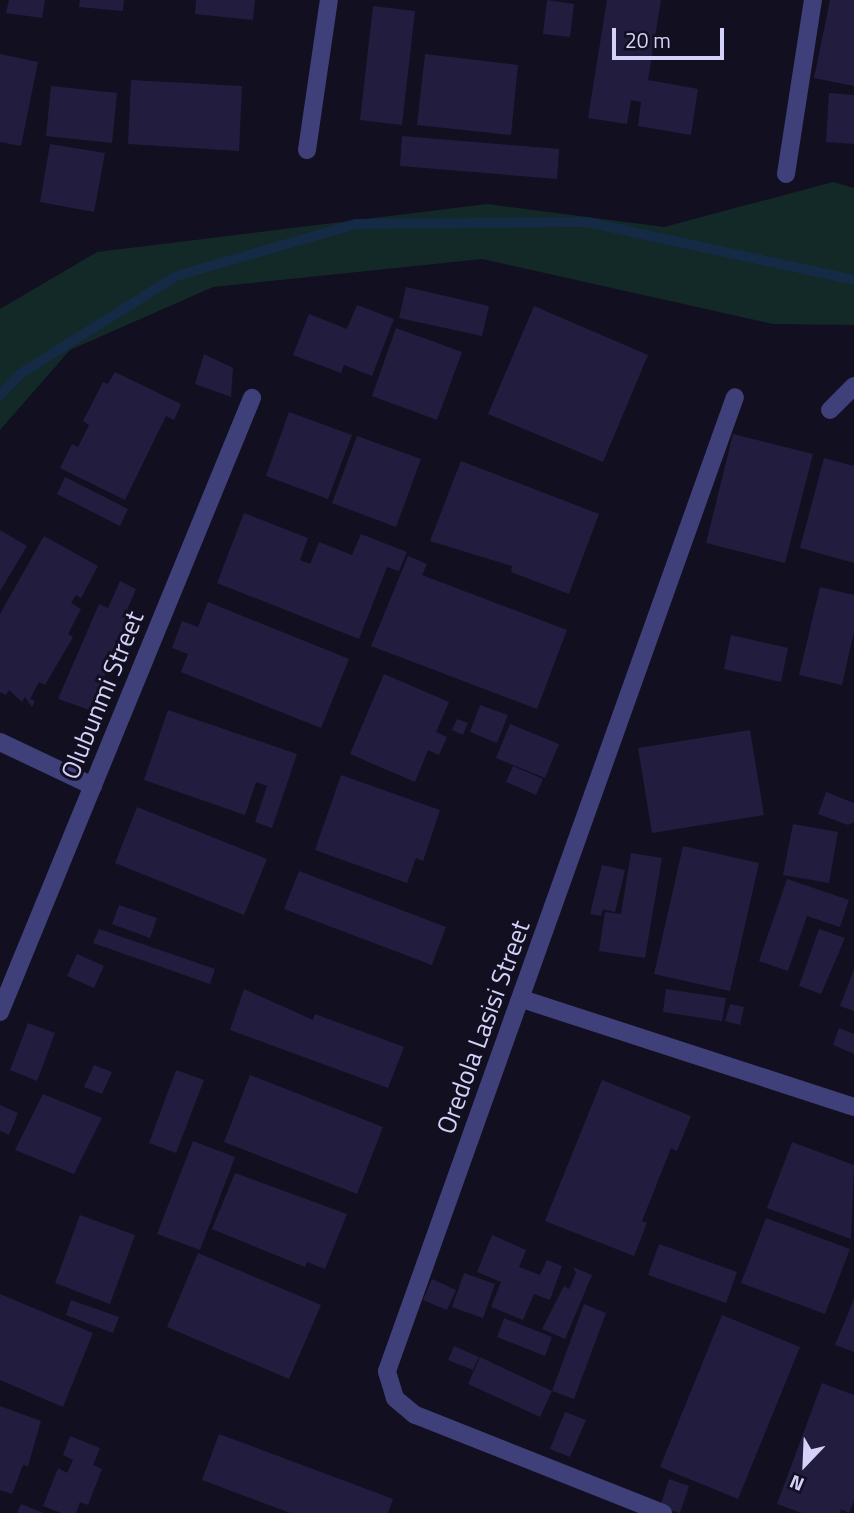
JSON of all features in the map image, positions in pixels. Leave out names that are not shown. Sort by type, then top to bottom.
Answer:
[{"type":"street","points":[[306,150],[329,0]]},
{"type":"street","points":[[786,174],[813,0]]},
{"type":"street","points":[[830,410],[854,386]]},
{"type":"street","name":"Oredola Lasisi Street","points":[[663,1513],[415,1415],[395,1398],[387,1371],[735,397]]},
{"type":"street","name":"Olubunmi Street","points":[[0,1012],[252,398]]},
{"type":"street","points":[[0,742],[93,786]]},
{"type":"street","points":[[522,999],[854,1107]]},
{"type":"green space","points":[[833,182],[854,188],[854,325],[773,324],[482,259],[213,287],[70,350],[0,430],[0,309],[97,252],[487,204],[664,227]]},
{"type":"building","points":[[9,0],[45,0],[42,18],[6,13]]},
{"type":"building","points":[[80,0],[124,0],[123,11],[79,7]]},
{"type":"building","points":[[196,0],[255,0],[253,20],[195,14]]},
{"type":"building","points":[[547,0],[574,4],[570,37],[543,34]]},
{"type":"building","points":[[607,0],[661,0],[648,80],[698,89],[691,135],[638,126],[641,102],[631,100],[627,124],[588,118]]},
{"type":"building","points":[[830,0],[854,0],[854,86],[814,78]]},
{"type":"building","points":[[373,6],[415,11],[402,125],[360,120]]},
{"type":"building","points":[[0,54],[38,62],[21,146],[0,142]]},
{"type":"building","points":[[425,54],[518,65],[511,135],[417,125]]},
{"type":"building","points":[[131,80],[242,86],[239,151],[128,144]]},
{"type":"building","points":[[51,86],[117,93],[112,143],[46,136]]},
{"type":"building","points":[[829,93],[854,95],[854,144],[826,142]]},
{"type":"building","points":[[402,136],[559,149],[557,179],[400,166]]},
{"type":"building","points":[[50,144],[105,153],[94,212],[40,202]]},
{"type":"building","points":[[406,287],[489,306],[482,336],[399,318]]},
{"type":"building","points":[[357,305],[394,319],[372,376],[344,365],[341,373],[293,355],[309,314],[347,329]]},
{"type":"building","points":[[534,306],[648,355],[603,462],[488,414]]},
{"type":"building","points":[[396,328],[462,352],[437,420],[372,396]]},
{"type":"building","points":[[204,354],[233,368],[231,397],[195,384]]},
{"type":"building","points":[[115,372],[181,404],[174,420],[166,416],[125,500],[60,468],[72,444],[78,447],[89,425],[83,421],[103,382],[108,384]]},
{"type":"building","points":[[289,412],[352,435],[328,499],[266,476]]},
{"type":"building","points":[[733,434],[813,454],[785,563],[706,543]]},
{"type":"building","points":[[357,436],[421,459],[396,527],[332,503]]},
{"type":"building","points":[[824,458],[854,466],[854,563],[800,548]]},
{"type":"building","points":[[461,461],[599,514],[569,594],[511,572],[512,566],[430,541]]},
{"type":"building","points":[[65,477],[128,509],[120,526],[57,494]]},
{"type":"building","points":[[244,513],[308,538],[300,560],[310,564],[319,542],[352,555],[361,534],[407,552],[399,571],[387,567],[359,639],[217,583]]},
{"type":"building","points":[[0,530],[27,546],[0,591]]},
{"type":"building","points":[[44,536],[98,566],[81,598],[76,595],[71,603],[81,609],[68,634],[73,637],[45,685],[39,682],[30,699],[35,701],[32,707],[25,697],[22,702],[9,690],[6,695],[0,692],[0,614]]},
{"type":"building","points":[[408,556],[427,564],[422,575],[567,630],[537,709],[371,646]]},
{"type":"building","points":[[120,581],[136,589],[125,615],[130,617],[90,710],[58,699],[99,604],[108,608]]},
{"type":"building","points":[[820,587],[854,595],[854,632],[842,685],[799,675]]},
{"type":"building","points":[[208,602],[349,659],[321,728],[181,672],[188,654],[172,648],[182,621],[198,627]]},
{"type":"building","points":[[731,635],[788,648],[781,682],[724,669]]},
{"type":"building","points":[[384,674],[449,702],[436,732],[447,737],[439,755],[428,750],[415,782],[350,754]]},
{"type":"building","points":[[105,678],[114,682],[99,716],[91,712]]},
{"type":"building","points":[[480,705],[508,715],[497,743],[470,732]]},
{"type":"building","points":[[168,710],[297,754],[272,828],[255,822],[267,786],[256,782],[245,815],[144,780]]},
{"type":"building","points":[[457,719],[468,723],[463,735],[452,730]]},
{"type":"building","points":[[510,724],[559,744],[545,778],[496,758]]},
{"type":"building","points":[[750,730],[764,815],[652,833],[638,748]]},
{"type":"building","points":[[513,766],[543,779],[536,795],[506,782]]},
{"type":"building","points":[[341,775],[440,810],[423,861],[416,858],[407,883],[315,850]]},
{"type":"building","points":[[826,792],[854,803],[854,822],[848,825],[818,814]]},
{"type":"building","points":[[137,807],[267,859],[244,915],[115,863]]},
{"type":"building","points":[[793,824],[838,832],[829,883],[783,875]]},
{"type":"building","points":[[683,846],[759,863],[730,991],[654,974]]},
{"type":"building","points":[[631,853],[662,858],[645,958],[599,951],[605,912],[621,914]]},
{"type":"building","points":[[602,865],[625,870],[615,912],[603,909],[601,916],[590,914]]},
{"type":"building","points":[[299,871],[446,927],[432,965],[284,909]]},
{"type":"building","points":[[787,879],[849,900],[840,927],[807,916],[788,971],[759,961]]},
{"type":"building","points":[[119,905],[157,918],[150,938],[112,924]]},
{"type":"building","points":[[99,929],[215,969],[210,984],[93,943]]},
{"type":"building","points":[[819,929],[845,938],[821,994],[799,986]]},
{"type":"building","points":[[77,954],[104,966],[94,988],[67,976]]},
{"type":"building","points":[[854,969],[854,1011],[840,1006]]},
{"type":"building","points":[[244,989],[313,1020],[315,1014],[404,1047],[388,1088],[230,1030]]},
{"type":"building","points":[[666,989],[726,998],[722,1021],[663,1012]]},
{"type":"building","points":[[730,1004],[744,1007],[740,1025],[725,1021]]},
{"type":"building","points":[[28,1023],[55,1033],[37,1081],[10,1070]]},
{"type":"building","points":[[839,1028],[854,1034],[854,1054],[833,1045]]},
{"type":"building","points":[[94,1065],[112,1072],[102,1094],[84,1087]]},
{"type":"building","points":[[176,1070],[204,1080],[176,1153],[149,1143]]},
{"type":"building","points":[[250,1075],[383,1127],[357,1194],[224,1142]]},
{"type":"building","points":[[602,1080],[691,1116],[677,1151],[671,1148],[642,1221],[647,1223],[634,1256],[545,1221]]},
{"type":"building","points":[[43,1094],[102,1118],[74,1174],[15,1150]]},
{"type":"building","points":[[0,1105],[18,1113],[9,1135],[0,1131]]},
{"type":"building","points":[[193,1141],[235,1157],[200,1250],[157,1234]]},
{"type":"building","points":[[792,1142],[854,1165],[851,1239],[767,1208]]},
{"type":"building","points":[[235,1173],[347,1214],[325,1269],[307,1262],[305,1267],[212,1229]]},
{"type":"building","points":[[80,1215],[135,1235],[110,1304],[55,1283]]},
{"type":"building","points":[[766,1218],[850,1249],[825,1314],[741,1283]]},
{"type":"building","points":[[492,1235],[526,1250],[519,1267],[540,1275],[547,1260],[562,1266],[550,1300],[534,1294],[523,1320],[491,1307],[501,1282],[477,1272]]},
{"type":"building","points":[[659,1244],[737,1272],[726,1303],[648,1275]]},
{"type":"building","points":[[198,1253],[321,1305],[289,1379],[167,1327]]},
{"type":"building","points":[[573,1267],[592,1275],[565,1339],[542,1329],[564,1286],[569,1289],[576,1273]]},
{"type":"building","points":[[464,1273],[495,1284],[483,1318],[452,1307]]},
{"type":"building","points":[[432,1279],[456,1290],[447,1310],[423,1300]]},
{"type":"building","points":[[0,1294],[93,1333],[63,1407],[0,1380]]},
{"type":"building","points":[[854,1299],[854,1352],[835,1345]]},
{"type":"building","points":[[71,1300],[119,1317],[113,1333],[66,1315]]},
{"type":"building","points":[[584,1304],[606,1313],[574,1399],[552,1391]]},
{"type":"building","points":[[722,1315],[800,1347],[738,1499],[660,1467]]},
{"type":"building","points":[[504,1318],[552,1337],[545,1356],[497,1337]]},
{"type":"building","points":[[454,1346],[479,1357],[473,1370],[448,1360]]},
{"type":"building","points":[[480,1357],[552,1391],[540,1417],[468,1384]]},
{"type":"building","points":[[822,1383],[854,1395],[854,1500],[849,1513],[841,1509],[840,1513],[802,1513],[777,1504]]},
{"type":"building","points":[[0,1406],[41,1421],[28,1466],[23,1465],[12,1494],[0,1490]]},
{"type":"building","points":[[565,1412],[586,1420],[570,1457],[550,1449]]},
{"type":"building","points":[[219,1434],[393,1499],[388,1513],[290,1513],[202,1480]]},
{"type":"building","points":[[70,1436],[100,1448],[93,1465],[102,1469],[88,1505],[80,1502],[76,1513],[61,1513],[43,1506],[58,1468],[67,1473],[73,1460],[63,1455]]},
{"type":"building","points":[[669,1479],[689,1486],[680,1513],[660,1507]]},
{"type":"building","points":[[21,1504],[44,1513],[17,1513]]},
{"type":"waterway","points":[[0,395],[20,374],[176,276],[356,224],[586,222],[854,280]]}]
